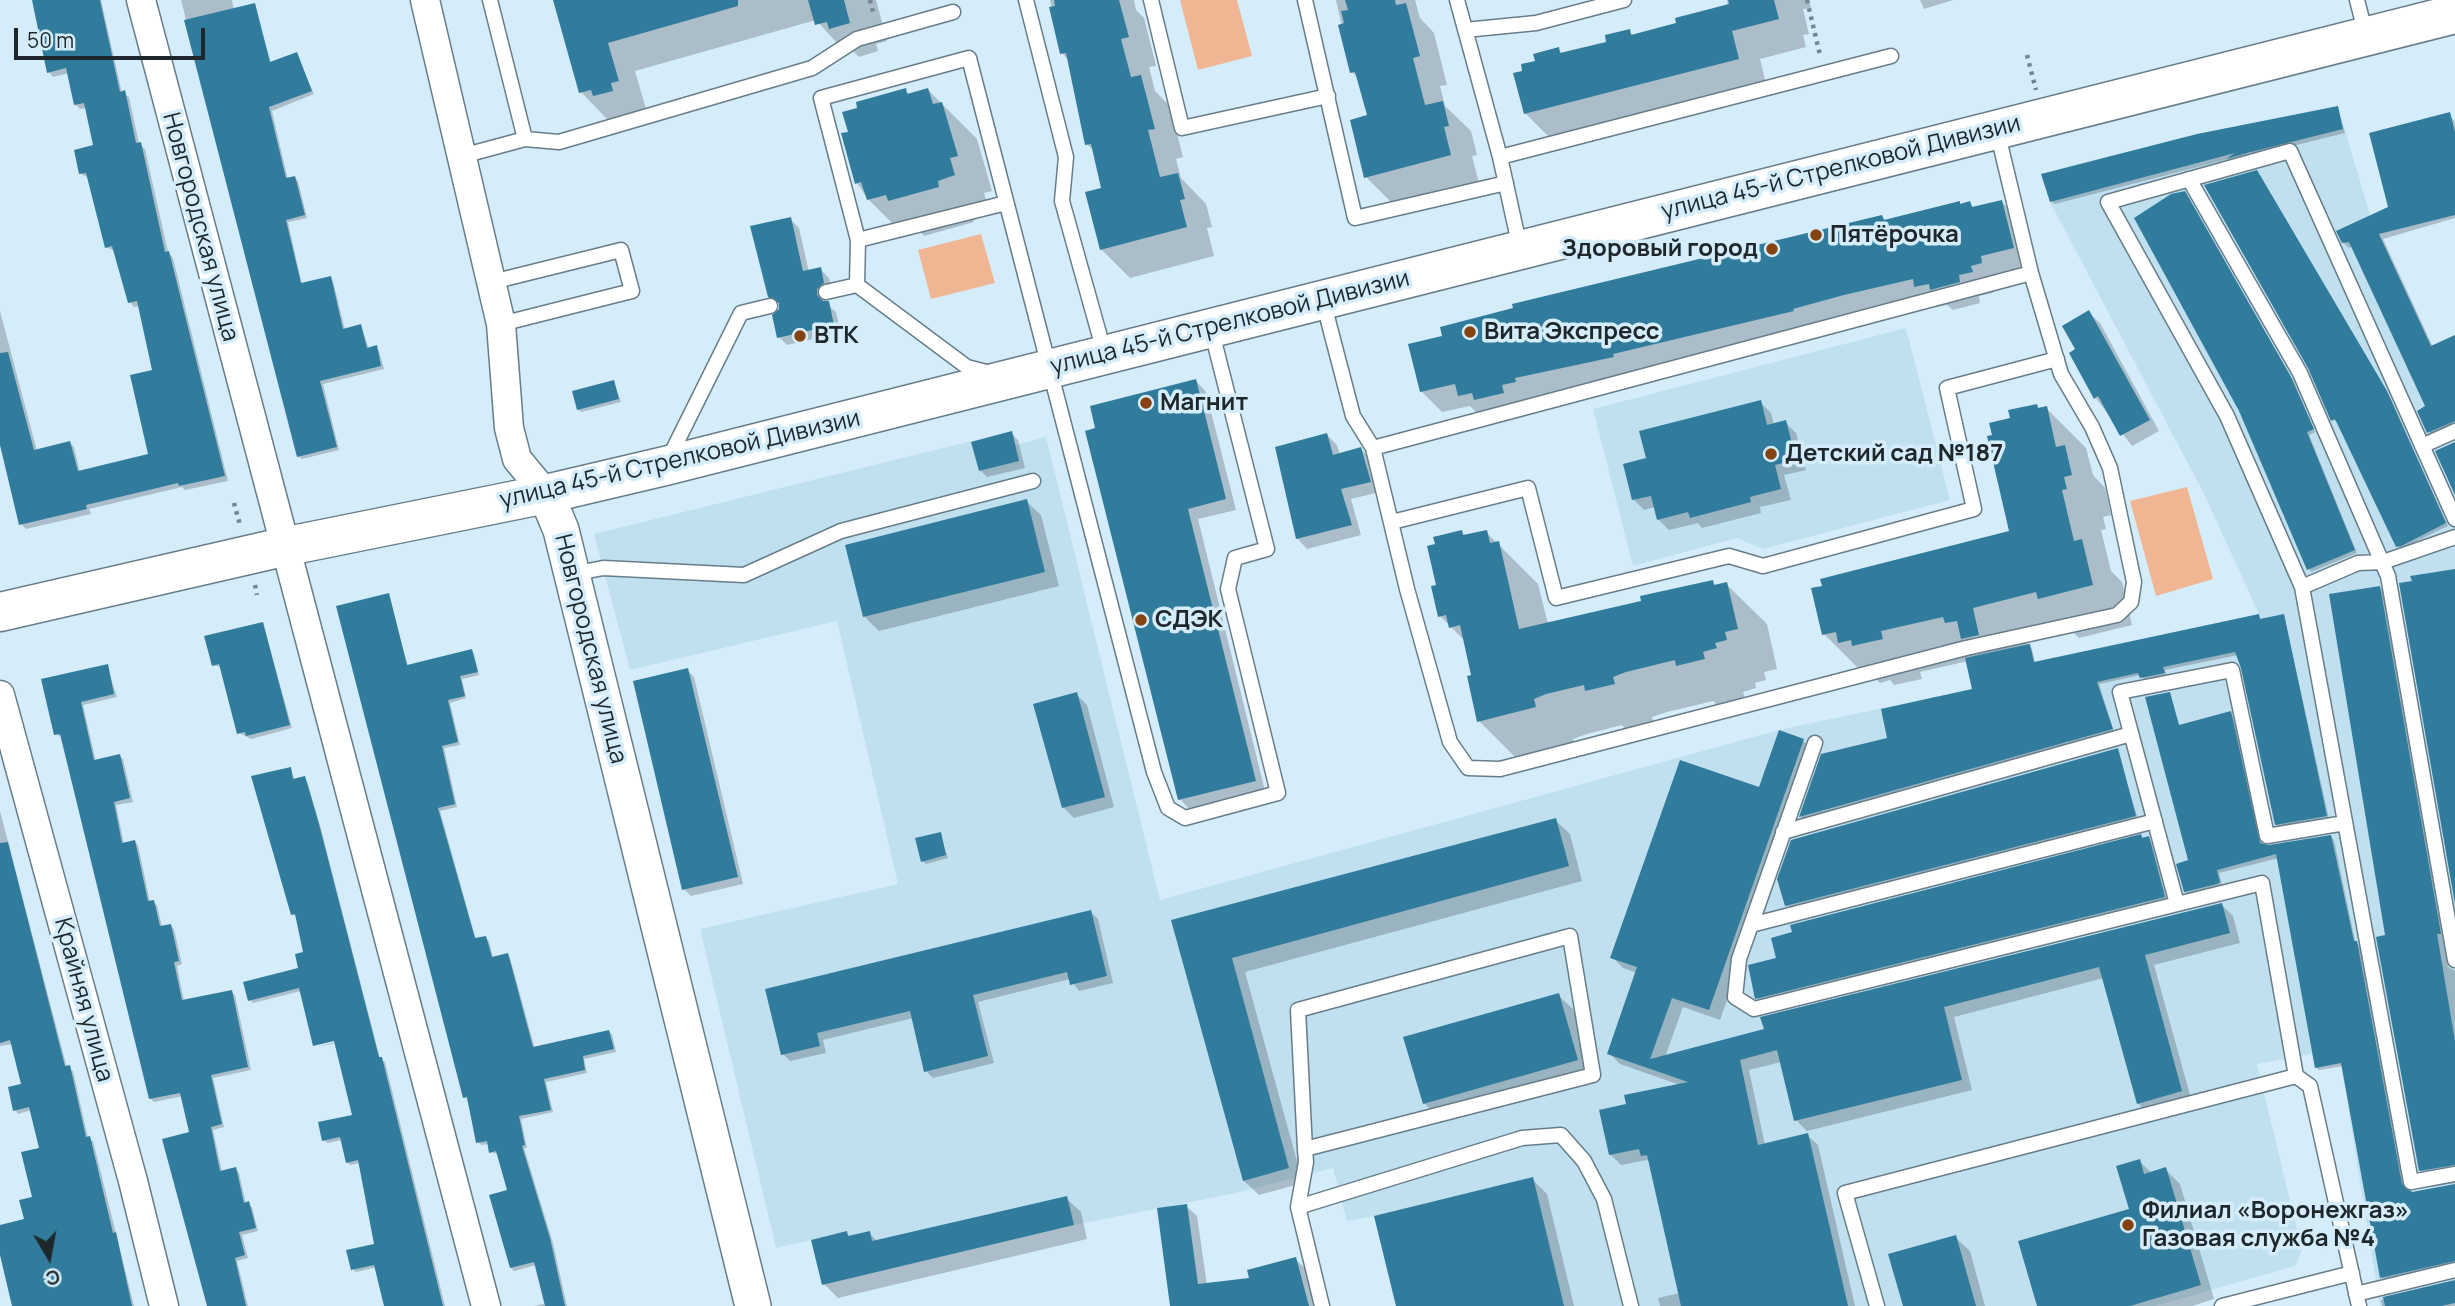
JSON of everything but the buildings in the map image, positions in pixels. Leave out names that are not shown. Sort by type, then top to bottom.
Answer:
[{"type":"main road","name":"улица 45-й Стрелковой Дивизии","points":[[0,612],[283,547],[546,494],[665,466],[1997,129],[2361,18],[2455,14]]},
{"type":"street","name":"Новгородская улица","points":[[141,0],[283,547],[486,1306]]},
{"type":"street","name":"Новгородская улица","points":[[425,0],[501,324],[509,428],[517,459],[546,494],[561,530],[753,1306]]},
{"type":"street","name":"Крайняя улица","points":[[0,695],[133,1181],[164,1306]]},
{"type":"lane","points":[[490,0],[525,139]]},
{"type":"lane","points":[[1026,0],[1066,157],[1062,201],[1105,355]]},
{"type":"lane","points":[[1150,0],[1182,128],[1328,96]]},
{"type":"lane","points":[[1305,0],[1355,218],[1506,183]]},
{"type":"lane","points":[[1457,0],[1500,157],[1520,250]]},
{"type":"lane","points":[[1465,30],[1536,23],[1624,0]]},
{"type":"lane","points":[[462,156],[525,139],[559,142],[812,68],[857,38],[953,12]]},
{"type":"lane","points":[[1500,157],[1891,56]]},
{"type":"lane","points":[[857,285],[858,240],[821,99],[969,58],[1052,368],[1123,663],[1154,772],[1168,808],[1185,818],[1278,793],[1227,589],[1235,558],[1267,549],[1211,328]]},
{"type":"lane","points":[[1323,300],[1353,416],[1373,448],[1450,742],[1468,768],[1500,769],[1940,654],[2117,615],[2131,602],[2134,582],[2110,468],[2092,427],[2061,374],[2031,273],[1997,129]]},
{"type":"lane","points":[[2455,519],[2290,151],[2108,202],[2227,416],[2302,587],[2411,1182],[2455,1174]]},
{"type":"lane","points":[[2189,179],[2300,373],[2388,576],[2455,960]]},
{"type":"lane","points":[[858,240],[1006,203]]},
{"type":"lane","points":[[492,282],[621,250],[632,291],[501,324]]},
{"type":"lane","points":[[1373,448],[2031,273]]},
{"type":"lane","points":[[826,292],[857,285],[967,367],[1015,377]]},
{"type":"lane","points":[[665,466],[741,313],[770,306]]},
{"type":"lane","points":[[1392,522],[1528,488],[1556,598],[1729,556],[1763,566],[1974,509],[1947,388],[2057,359]]},
{"type":"lane","points":[[2422,446],[2455,431]]},
{"type":"lane","points":[[571,574],[603,568],[744,575],[841,531],[1033,481]]},
{"type":"lane","points":[[2302,587],[2358,562],[2383,562],[2455,537]]},
{"type":"lane","points":[[2177,904],[2120,692],[2232,670],[2267,836],[2345,823]]},
{"type":"lane","points":[[1783,832],[2131,734]]},
{"type":"lane","points":[[1815,743],[1739,959],[1735,997],[1754,1009],[2262,883],[2296,1076],[2310,1086],[2358,1300],[2455,1270]]},
{"type":"lane","points":[[1751,925],[2155,821]]},
{"type":"lane","points":[[1305,1149],[1593,1075],[1570,936],[1298,1010],[1305,1149],[1298,1207],[1322,1306]]},
{"type":"lane","points":[[1877,1306],[1845,1194],[2296,1076]]},
{"type":"lane","points":[[1298,1207],[1522,1138],[1561,1135],[1584,1161],[1604,1199],[1631,1306]]},
{"type":"lane","points":[[2222,1306],[2352,1273]]},
{"type":"path","points":[[1807,0],[1825,73]]},
{"type":"path","points":[[2027,55],[2037,91]]},
{"type":"shaded area","points":[[1180,0],[1237,0],[1252,56],[1198,70]]},
{"type":"shaded area","points":[[2338,106],[2370,215],[2431,346],[2455,335],[2455,1303],[2441,1306],[2380,1306],[2341,1063],[2315,1068],[2312,1054],[2257,1064],[2302,1250],[2295,1266],[2155,1306],[1396,1306],[1374,1216],[1347,1221],[1333,1168],[1236,1193],[1074,1225],[1066,1196],[872,1241],[848,1236],[847,1232],[776,1248],[700,929],[898,884],[837,621],[630,670],[594,534],[1012,431],[1015,445],[1046,437],[1160,900],[1779,730],[1972,689],[1965,656],[2029,642],[2034,662],[2259,614],[2203,492],[2050,202],[2041,174]]},
{"type":"shaded area","points":[[981,234],[995,283],[931,299],[918,250]]},
{"type":"shaded area","name":"Детский сад №187","points":[[1906,328],[1950,500],[1763,549],[1737,538],[1633,566],[1593,409]]},
{"type":"shaded area","points":[[2187,487],[2213,579],[2156,596],[2130,501]]},
{"type":"place","name":"Пятёрочка","points":[[1816,235]]},
{"type":"place","name":"Здоровый город","points":[[1772,249]]},
{"type":"place","name":"Вита Экспресс","points":[[1470,332]]},
{"type":"place","name":"ВТК","points":[[800,336]]},
{"type":"place","name":"Магнит","points":[[1146,403]]},
{"type":"place","name":"Детский сад №187","points":[[1771,454]]},
{"type":"place","name":"СДЭК","points":[[1141,620]]},
{"type":"place","name":"Филиал «Воронежгаз» Газовая служба №4","points":[[2128,1225]]}]
